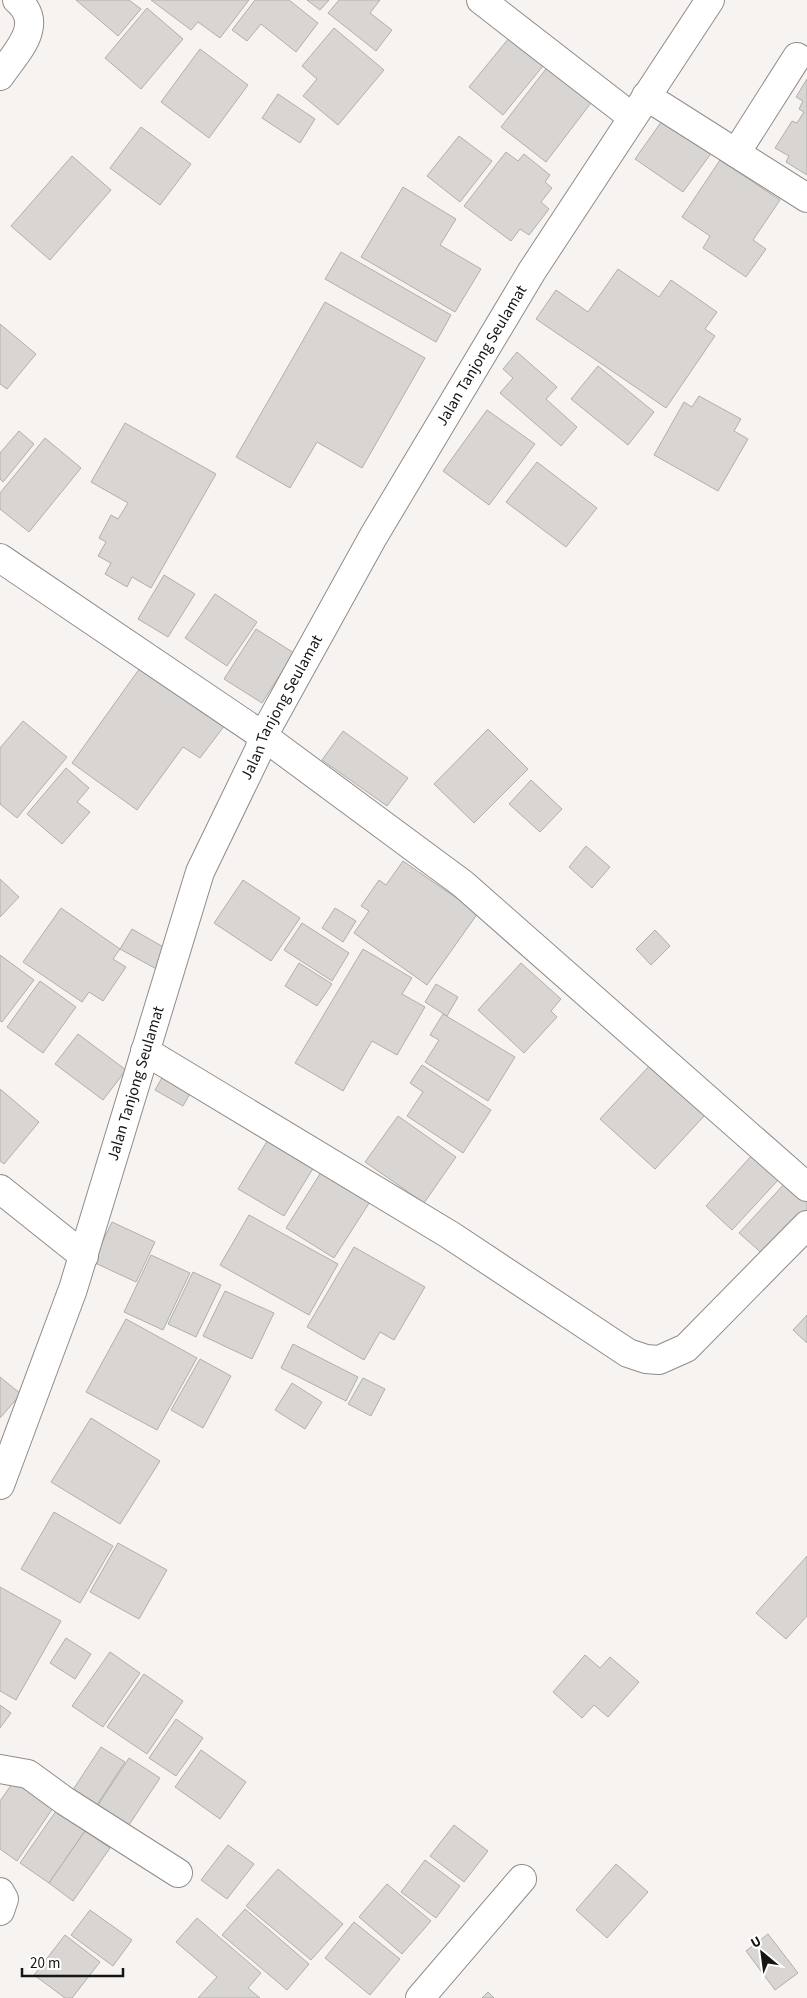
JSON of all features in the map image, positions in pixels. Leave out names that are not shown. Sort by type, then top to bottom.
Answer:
[{"type":"street","points":[[481,0],[639,106],[736,153],[807,198]]},
{"type":"street","name":"Jalan Tanjong Seulamat","points":[[0,1485],[84,1256],[200,872],[259,750],[263,736],[373,537],[532,271],[710,0]]},
{"type":"street","points":[[0,76],[30,29],[30,18],[22,2]]},
{"type":"street","points":[[736,153],[797,57]]},
{"type":"street","points":[[0,558],[263,736],[463,884],[807,1187]]},
{"type":"street","points":[[145,1051],[450,1235],[628,1353],[646,1359],[659,1360],[686,1348],[807,1225]]},
{"type":"street","points":[[0,1189],[84,1256]]},
{"type":"street","points":[[0,1769],[28,1774],[65,1801],[178,1873]]},
{"type":"street","points":[[420,1998],[522,1879]]},
{"type":"street","points":[[0,1892],[4,1899],[0,1911]]},
{"type":"building","points":[[76,0],[129,0],[141,9],[118,36]]},
{"type":"building","points":[[151,0],[249,0],[220,38],[198,22],[191,30]]},
{"type":"building","points":[[255,0],[289,0],[318,23],[296,52],[261,24],[247,41],[232,30]]},
{"type":"building","points":[[307,0],[329,0],[320,10]]},
{"type":"building","points":[[339,0],[380,0],[370,13],[392,30],[376,51],[328,13]]},
{"type":"building","points":[[147,8],[183,39],[141,89],[105,58]]},
{"type":"building","points":[[334,28],[384,70],[338,125],[303,96],[317,79],[302,66]]},
{"type":"building","points":[[509,38],[543,66],[503,115],[469,87]]},
{"type":"building","points":[[200,49],[248,85],[209,138],[161,102]]},
{"type":"building","points":[[549,65],[594,99],[546,162],[501,127]]},
{"type":"building","points":[[807,79],[807,175],[786,162],[789,156],[775,148],[792,121],[797,123],[804,112],[799,109],[803,101],[796,97]]},
{"type":"building","points":[[278,94],[315,119],[300,143],[262,118]]},
{"type":"building","points":[[664,118],[712,152],[683,192],[635,159]]},
{"type":"building","points":[[141,127],[191,164],[160,205],[110,168]]},
{"type":"building","points":[[459,136],[492,161],[460,202],[427,176]]},
{"type":"building","points":[[506,152],[518,161],[524,154],[550,175],[545,182],[552,188],[541,202],[549,209],[529,235],[520,229],[511,241],[464,206]]},
{"type":"building","points":[[72,156],[111,190],[50,260],[11,226]]},
{"type":"building","points":[[720,160],[780,200],[753,240],[766,249],[746,277],[703,248],[710,236],[682,217]]},
{"type":"building","points":[[403,187],[456,219],[440,245],[481,269],[455,312],[361,257]]},
{"type":"building","points":[[341,252],[451,315],[436,342],[325,279]]},
{"type":"building","points":[[618,269],[659,297],[671,280],[717,312],[705,329],[715,336],[666,408],[536,319],[556,290],[588,312]]},
{"type":"building","points":[[325,302],[425,358],[362,468],[317,442],[290,488],[236,457]]},
{"type":"building","points":[[0,324],[36,354],[7,389],[0,384]]},
{"type":"building","points":[[517,352],[557,387],[546,399],[577,427],[561,446],[500,393],[513,378],[503,369]]},
{"type":"building","points":[[598,366],[654,412],[628,445],[571,399]]},
{"type":"building","points":[[699,396],[741,419],[734,431],[748,439],[718,491],[654,455],[684,402],[692,407]]},
{"type":"building","points":[[487,410],[535,444],[489,505],[443,471]]},
{"type":"building","points":[[125,423],[216,474],[151,588],[132,577],[127,587],[105,574],[111,563],[98,556],[106,542],[99,538],[111,515],[118,519],[128,503],[91,482]]},
{"type":"building","points":[[19,431],[34,444],[3,482],[0,479],[0,453]]},
{"type":"building","points":[[45,438],[81,468],[29,532],[0,509],[0,493]]},
{"type":"building","points":[[537,462],[597,508],[566,547],[506,502]]},
{"type":"building","points":[[164,575],[195,594],[168,637],[138,619]]},
{"type":"building","points":[[215,594],[257,622],[227,666],[185,638]]},
{"type":"building","points":[[256,629],[294,653],[262,703],[224,679]]},
{"type":"building","points":[[145,661],[228,721],[200,758],[183,747],[137,810],[72,763]]},
{"type":"building","points":[[23,721],[67,757],[17,818],[0,804],[0,748]]},
{"type":"building","points":[[488,729],[528,769],[474,823],[434,784]]},
{"type":"building","points":[[343,731],[408,778],[387,806],[322,760]]},
{"type":"building","points":[[66,768],[89,788],[77,802],[90,812],[62,844],[27,814]]},
{"type":"building","points":[[531,780],[562,809],[540,832],[509,804]]},
{"type":"building","points":[[586,846],[610,867],[592,888],[569,867]]},
{"type":"building","points":[[403,861],[478,913],[427,985],[354,933],[369,911],[361,906],[379,880],[386,885]]},
{"type":"building","points":[[0,879],[19,897],[0,917]]},
{"type":"building","points":[[243,880],[300,918],[271,961],[214,923]]},
{"type":"building","points":[[61,908],[120,949],[113,959],[126,967],[103,1001],[89,992],[82,1002],[23,962]]},
{"type":"building","points":[[335,908],[356,921],[343,942],[322,928]]},
{"type":"building","points":[[302,923],[349,953],[332,981],[284,950]]},
{"type":"building","points":[[132,929],[172,952],[160,971],[120,949]]},
{"type":"building","points":[[655,930],[670,946],[651,965],[636,949]]},
{"type":"building","points":[[363,949],[412,978],[402,994],[425,1007],[397,1055],[372,1041],[343,1091],[295,1063]]},
{"type":"building","points":[[0,955],[34,980],[2,1022],[0,1021]]},
{"type":"building","points":[[299,963],[332,984],[317,1006],[285,986]]},
{"type":"building","points":[[521,963],[561,999],[551,1011],[557,1017],[524,1053],[478,1010]]},
{"type":"building","points":[[40,981],[76,1007],[43,1053],[7,1027]]},
{"type":"building","points":[[436,984],[458,997],[447,1016],[425,1002]]},
{"type":"building","points":[[443,1014],[515,1057],[488,1101],[425,1062],[439,1040],[430,1035]]},
{"type":"building","points":[[78,1034],[126,1070],[103,1100],[55,1064]]},
{"type":"building","points":[[651,1064],[706,1114],[655,1169],[600,1119]]},
{"type":"building","points":[[422,1065],[491,1110],[463,1153],[407,1116],[423,1092],[410,1083]]},
{"type":"building","points":[[163,1076],[191,1092],[183,1106],[155,1090]]},
{"type":"building","points":[[0,1089],[39,1122],[4,1164],[0,1161]]},
{"type":"building","points":[[398,1116],[456,1157],[424,1203],[365,1162]]},
{"type":"building","points":[[271,1135],[317,1162],[284,1216],[238,1189]]},
{"type":"building","points":[[753,1154],[780,1178],[732,1230],[706,1206]]},
{"type":"building","points":[[325,1166],[373,1197],[334,1258],[286,1228]]},
{"type":"building","points":[[787,1181],[807,1200],[807,1212],[766,1257],[739,1233]]},
{"type":"building","points":[[249,1215],[338,1264],[309,1315],[220,1265]]},
{"type":"building","points":[[112,1222],[155,1242],[136,1282],[93,1262]]},
{"type":"building","points":[[354,1247],[425,1287],[394,1340],[380,1332],[364,1360],[307,1327]]},
{"type":"building","points":[[151,1255],[190,1273],[163,1330],[124,1312]]},
{"type":"building","points":[[193,1272],[221,1285],[196,1337],[168,1324]]},
{"type":"building","points":[[225,1291],[274,1313],[252,1359],[203,1336]]},
{"type":"building","points":[[807,1315],[807,1343],[793,1330]]},
{"type":"building","points":[[126,1319],[197,1358],[157,1430],[86,1392]]},
{"type":"building","points":[[293,1344],[358,1377],[346,1401],[281,1368]]},
{"type":"building","points":[[200,1359],[231,1376],[203,1428],[171,1410]]},
{"type":"building","points":[[0,1377],[21,1394],[0,1418]]},
{"type":"building","points":[[363,1378],[385,1389],[371,1416],[348,1404]]},
{"type":"building","points":[[292,1383],[322,1402],[305,1429],[275,1410]]},
{"type":"building","points":[[91,1418],[160,1461],[120,1524],[51,1482]]},
{"type":"building","points":[[54,1512],[113,1546],[80,1603],[21,1569]]},
{"type":"building","points":[[118,1543],[167,1570],[139,1619],[90,1592]]},
{"type":"building","points":[[807,1556],[807,1616],[786,1639],[756,1613]]},
{"type":"building","points":[[0,1587],[61,1621],[16,1700],[0,1691]]},
{"type":"building","points":[[66,1638],[91,1654],[75,1679],[50,1663]]},
{"type":"building","points":[[110,1652],[140,1673],[103,1727],[72,1706]]},
{"type":"building","points":[[585,1655],[600,1668],[610,1657],[639,1682],[608,1717],[594,1705],[582,1718],[553,1692]]},
{"type":"building","points":[[144,1674],[183,1701],[147,1754],[107,1727]]},
{"type":"building","points":[[0,1705],[11,1713],[0,1728]]},
{"type":"building","points":[[176,1719],[203,1738],[176,1776],[149,1758]]},
{"type":"building","points":[[101,1747],[125,1762],[91,1814],[67,1799]]},
{"type":"building","points":[[201,1750],[246,1782],[220,1819],[175,1787]]},
{"type":"building","points":[[129,1758],[160,1778],[123,1834],[92,1814]]},
{"type":"building","points":[[14,1781],[53,1808],[17,1861],[0,1849],[0,1801]]},
{"type":"building","points":[[56,1811],[85,1831],[49,1883],[20,1863]]},
{"type":"building","points":[[454,1825],[488,1851],[464,1882],[430,1856]]},
{"type":"building","points":[[85,1831],[110,1848],[73,1901],[49,1883]]},
{"type":"building","points":[[228,1845],[254,1864],[227,1899],[201,1880]]},
{"type":"building","points":[[425,1860],[460,1886],[436,1918],[401,1892]]},
{"type":"building","points":[[616,1864],[648,1892],[607,1938],[576,1910]]},
{"type":"building","points":[[278,1869],[343,1924],[311,1960],[246,1906]]},
{"type":"building","points":[[387,1884],[431,1921],[402,1954],[359,1917]]},
{"type":"building","points":[[245,1909],[309,1964],[287,1990],[222,1935]]},
{"type":"building","points":[[90,1910],[132,1940],[113,1966],[71,1935]]},
{"type":"building","points":[[197,1918],[261,1973],[248,1988],[260,1998],[198,1998],[217,1977],[176,1942]]},
{"type":"building","points":[[354,1922],[400,1959],[370,1995],[325,1958]]},
{"type":"building","points":[[768,1934],[798,1973],[775,1990],[746,1951]]},
{"type":"building","points":[[65,1935],[100,1962],[72,1998],[65,1998],[34,1975]]},
{"type":"building","points":[[488,1992],[494,1998],[482,1998]]}]
